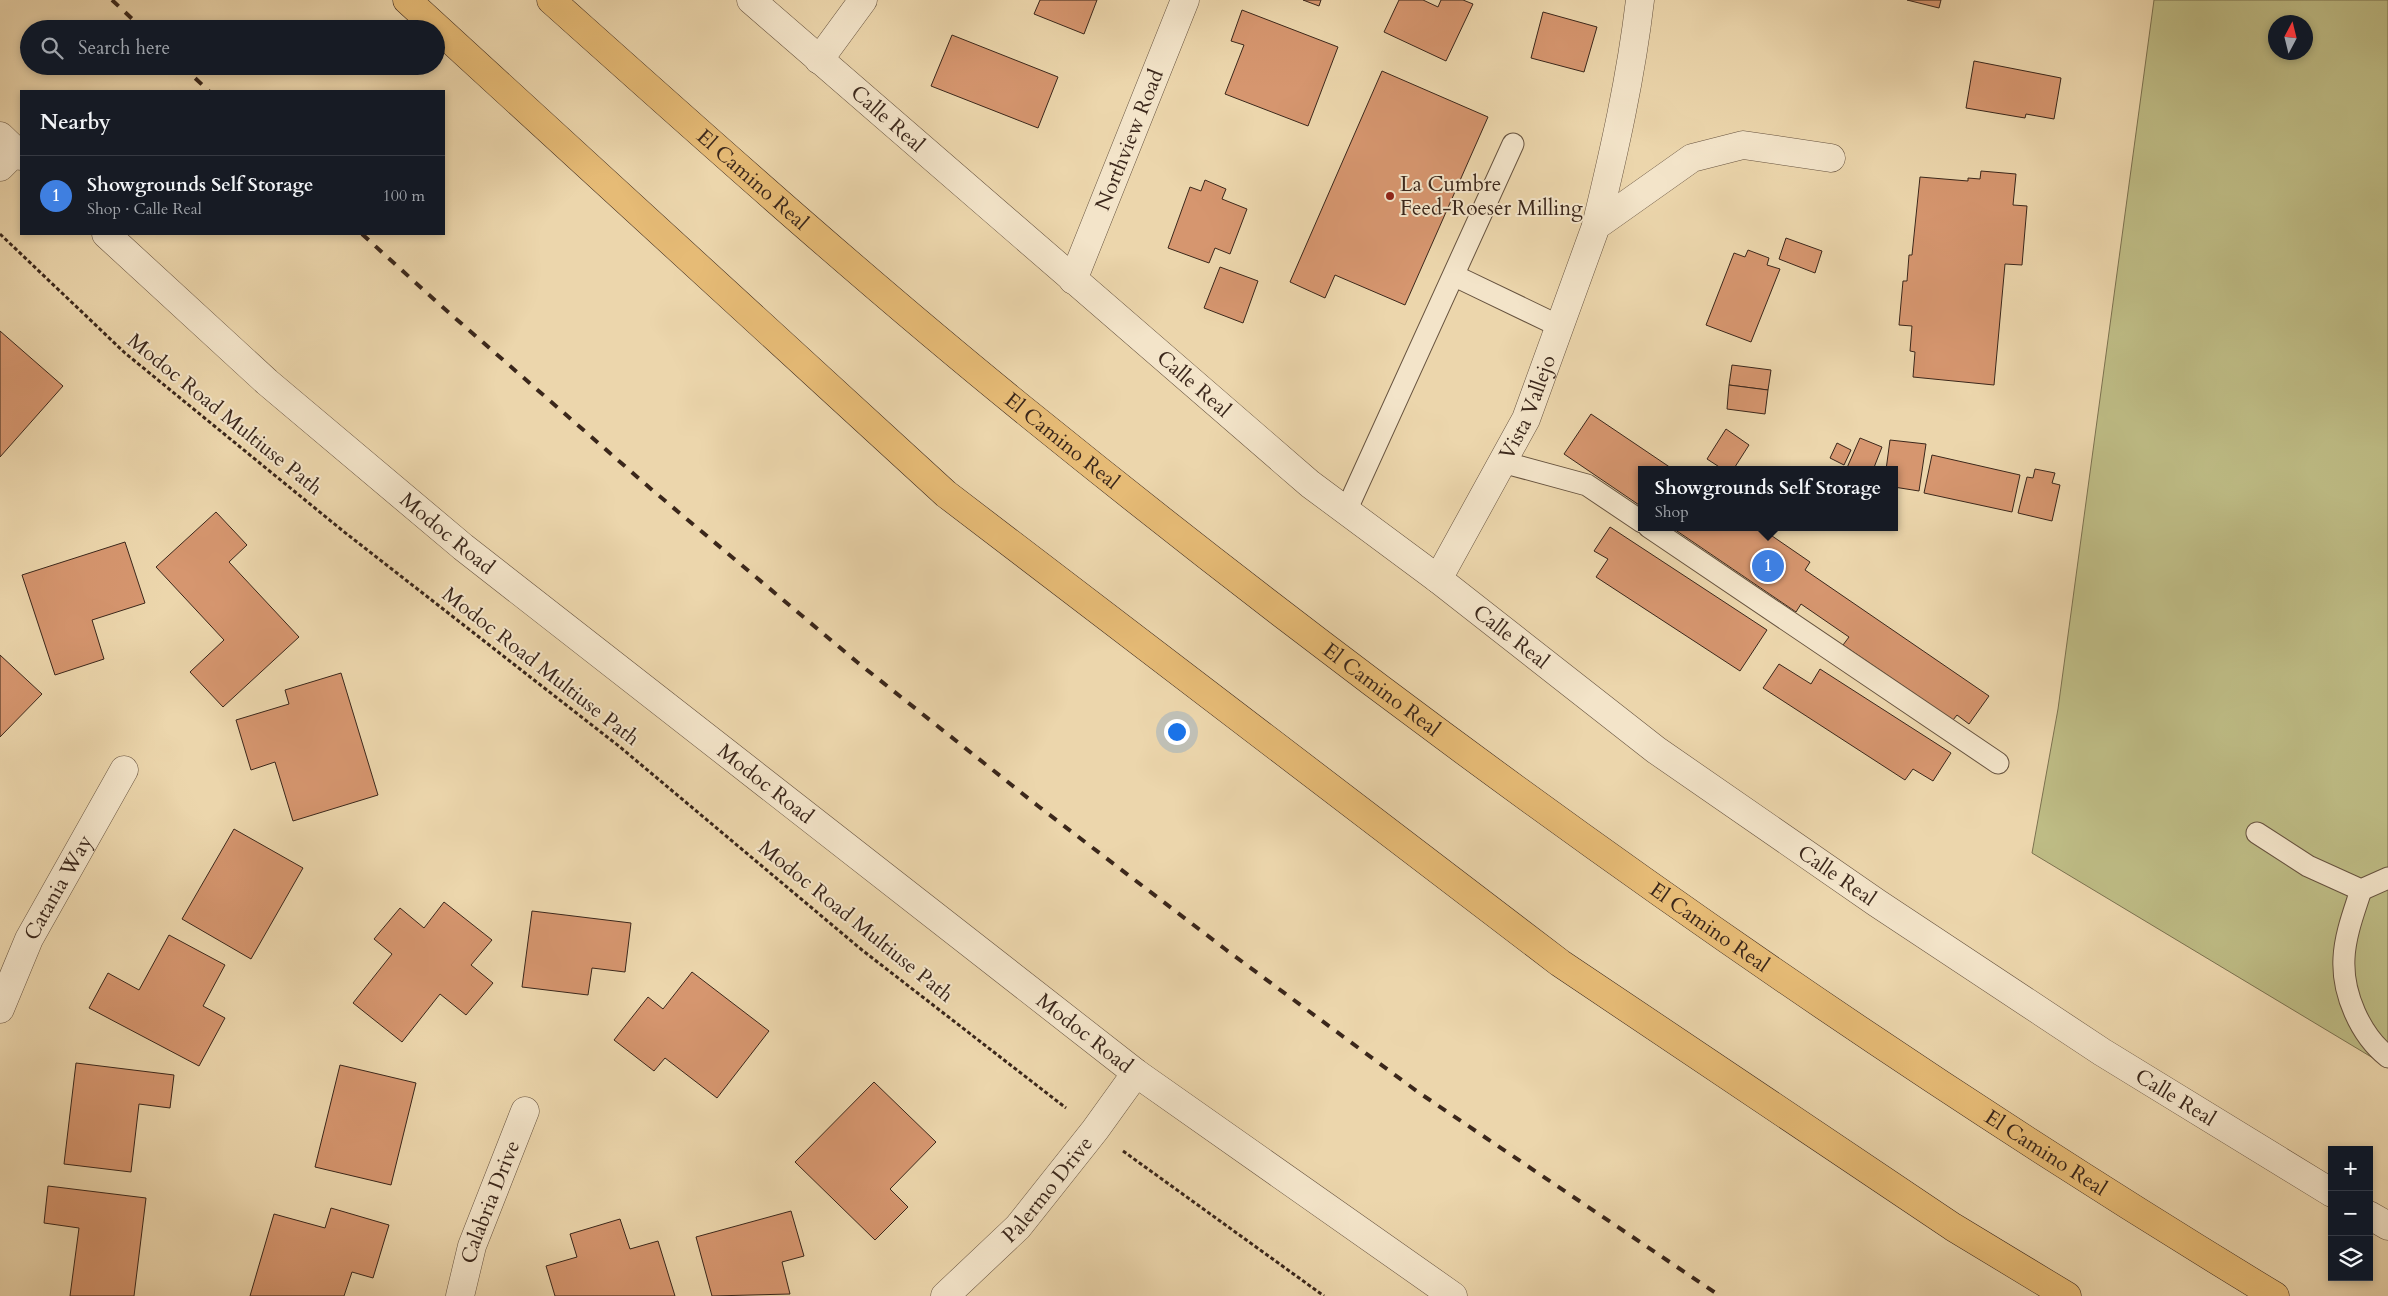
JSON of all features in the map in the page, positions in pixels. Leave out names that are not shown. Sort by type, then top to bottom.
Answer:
[{"type":"highway","points":[[407,0],[429,20]]},
{"type":"highway","name":"El Camino Real","points":[[551,0],[769,195],[1024,410],[1301,630],[1576,834],[1858,1030],[2138,1212],[2275,1296]]},
{"type":"highway","points":[[445,35],[946,494],[1560,963],[1953,1228],[2066,1296]]},
{"type":"street","name":"Calle Real","points":[[751,0],[1310,484],[1438,579],[1656,750],[1844,880],[2102,1052],[2329,1191]]},
{"type":"street","points":[[819,60],[863,0]]},
{"type":"street","name":"Northview Road","points":[[1073,280],[1185,0]]},
{"type":"street","name":"Vista Vallejo","points":[[1438,579],[1526,419],[1596,226],[1616,145],[1635,45],[1640,0]]},
{"type":"street","points":[[1596,226],[1692,158],[1743,145],[1831,158]]},
{"type":"street","name":"Modoc Road","points":[[107,235],[267,382],[463,547],[1136,1073],[1453,1296]]},
{"type":"street","name":"Catania Way","points":[[0,1009],[28,939],[124,770]]},
{"type":"street","name":"Palermo Drive","points":[[945,1296],[1018,1227],[1090,1136],[1136,1073]]},
{"type":"street","name":"Calabria Drive","points":[[460,1296],[472,1246],[525,1110]]},
{"type":"street","points":[[2373,1217],[2388,1226]]},
{"type":"lane","points":[[1346,511],[1513,144]]},
{"type":"lane","points":[[1454,276],[1560,326]]},
{"type":"lane","points":[[1502,462],[1587,485],[1638,519]]},
{"type":"lane","points":[[1655,531],[1998,763]]},
{"type":"lane","points":[[2257,833],[2308,866],[2361,890],[2388,878]]},
{"type":"lane","points":[[2361,890],[2349,930],[2344,958],[2345,985],[2359,1022],[2380,1051],[2388,1057]]},
{"type":"path","name":"Modoc Road Multiuse Path","points":[[0,234],[125,353],[343,531],[620,748],[862,950],[1072,1112]]},
{"type":"path","points":[[1116,1146],[1324,1296]]},
{"type":"shaded area","points":[[2154,0],[2388,0],[2388,1067],[2032,853],[2058,709]]},
{"type":"building","points":[[1040,0],[1097,0],[1084,34],[1034,14]]},
{"type":"building","points":[[1303,0],[1321,0],[1319,6]]},
{"type":"building","points":[[1399,0],[1423,0],[1438,7],[1441,0],[1463,0],[1473,4],[1446,61],[1384,32]]},
{"type":"building","points":[[1907,0],[1941,0],[1939,8]]},
{"type":"building","points":[[1242,10],[1338,47],[1308,126],[1225,94],[1244,45],[1231,41]]},
{"type":"building","points":[[1543,12],[1597,27],[1584,72],[1531,58]]},
{"type":"building","points":[[952,35],[1058,77],[1038,128],[931,86]]},
{"type":"building","points":[[1974,61],[2061,78],[2054,119],[2026,114],[2025,118],[1966,108]]},
{"type":"building","name":"La Cumbre Feed-Roeser Milling","points":[[1382,71],[1488,117],[1405,305],[1335,275],[1325,298],[1290,282]]},
{"type":"building","points":[[1981,171],[2016,174],[2013,205],[2027,206],[2022,265],[2005,264],[1994,385],[1913,377],[1915,352],[1910,351],[1912,326],[1899,325],[1903,281],[1907,281],[1909,255],[1912,255],[1920,177],[1968,181],[1968,178],[1980,179]]},
{"type":"building","points":[[1205,180],[1226,189],[1222,199],[1247,209],[1230,254],[1215,248],[1209,263],[1168,248],[1190,187],[1201,191]]},
{"type":"building","points":[[1786,238],[1822,251],[1815,273],[1779,259]]},
{"type":"building","points":[[1748,250],[1769,258],[1767,265],[1780,269],[1751,342],[1706,325],[1734,253],[1745,257]]},
{"type":"building","points":[[1220,267],[1258,281],[1243,323],[1204,308]]},
{"type":"building","points":[[0,331],[63,386],[0,457]]},
{"type":"building","points":[[1732,365],[1771,370],[1768,390],[1729,385]]},
{"type":"building","points":[[1729,385],[1768,390],[1765,414],[1727,409]]},
{"type":"building","points":[[1591,414],[1668,466],[1638,466],[1638,504],[1564,454]]},
{"type":"building","points":[[1726,429],[1749,445],[1736,466],[1718,466],[1707,459]]},
{"type":"building","points":[[1860,438],[1882,447],[1875,466],[1848,466]]},
{"type":"building","points":[[1890,440],[1926,444],[1919,491],[1898,488],[1898,466],[1887,466]]},
{"type":"building","points":[[1837,443],[1851,450],[1844,465],[1830,458]]},
{"type":"building","points":[[1932,455],[2020,475],[2012,512],[1924,493]]},
{"type":"building","points":[[2035,469],[2055,473],[2052,483],[2060,485],[2052,521],[2018,513],[2027,477],[2033,478]]},
{"type":"building","points":[[216,512],[247,545],[229,562],[299,637],[223,707],[190,672],[224,640],[156,567]]},
{"type":"building","points":[[1610,527],[1767,630],[1740,671],[1596,577],[1608,559],[1594,551]]},
{"type":"building","points":[[1677,531],[1765,531],[1810,562],[1805,570],[1989,696],[1969,724],[1957,715],[1953,720],[1843,645],[1849,637],[1801,604],[1796,612]]},
{"type":"building","points":[[125,542],[145,603],[92,620],[104,659],[55,675],[22,575]]},
{"type":"building","points":[[0,655],[42,694],[0,737]]},
{"type":"building","points":[[1779,664],[1811,684],[1820,669],[1951,753],[1933,781],[1913,769],[1905,780],[1763,688]]},
{"type":"building","points":[[341,673],[378,795],[293,821],[275,762],[251,770],[236,720],[289,704],[285,690]]},
{"type":"building","points":[[234,829],[303,868],[251,959],[182,919]]},
{"type":"building","points":[[444,902],[492,940],[471,965],[493,983],[466,1015],[440,994],[402,1042],[353,1003],[392,954],[374,939],[400,908],[424,928]]},
{"type":"building","points":[[532,911],[631,923],[625,972],[592,968],[588,995],[522,987]]},
{"type":"building","points":[[169,935],[225,965],[203,1006],[225,1018],[199,1066],[89,1008],[108,973],[139,990]]},
{"type":"building","points":[[692,972],[769,1031],[717,1098],[665,1058],[654,1071],[614,1040],[648,997],[663,1009]]},
{"type":"building","points":[[76,1063],[174,1075],[170,1108],[139,1104],[131,1172],[64,1164]]},
{"type":"building","points":[[340,1065],[416,1083],[391,1185],[315,1167]]},
{"type":"building","points":[[874,1082],[936,1142],[890,1189],[908,1207],[875,1240],[795,1162]]},
{"type":"building","points":[[48,1186],[146,1198],[134,1296],[70,1296],[79,1228],[44,1223]]},
{"type":"building","points":[[331,1208],[389,1225],[373,1278],[352,1272],[344,1296],[250,1296],[274,1214],[325,1228]]},
{"type":"building","points":[[791,1211],[804,1256],[782,1262],[790,1294],[712,1296],[696,1237]]},
{"type":"building","points":[[620,1219],[630,1249],[658,1241],[675,1296],[555,1296],[546,1266],[577,1257],[570,1234]]},
{"type":"railway","points":[[112,0],[133,20]]},
{"type":"railway","points":[[192,75],[208,90]]},
{"type":"railway","points":[[363,235],[439,304],[651,489],[857,662],[1038,806],[1225,949],[1418,1092],[1720,1296]]},
{"type":"place","name":"La Cumbre Feed-Roeser Milling","points":[[1390,196]]},
{"type":"place","name":"Showgrounds Self Storage","points":[[1768,566]]}]
